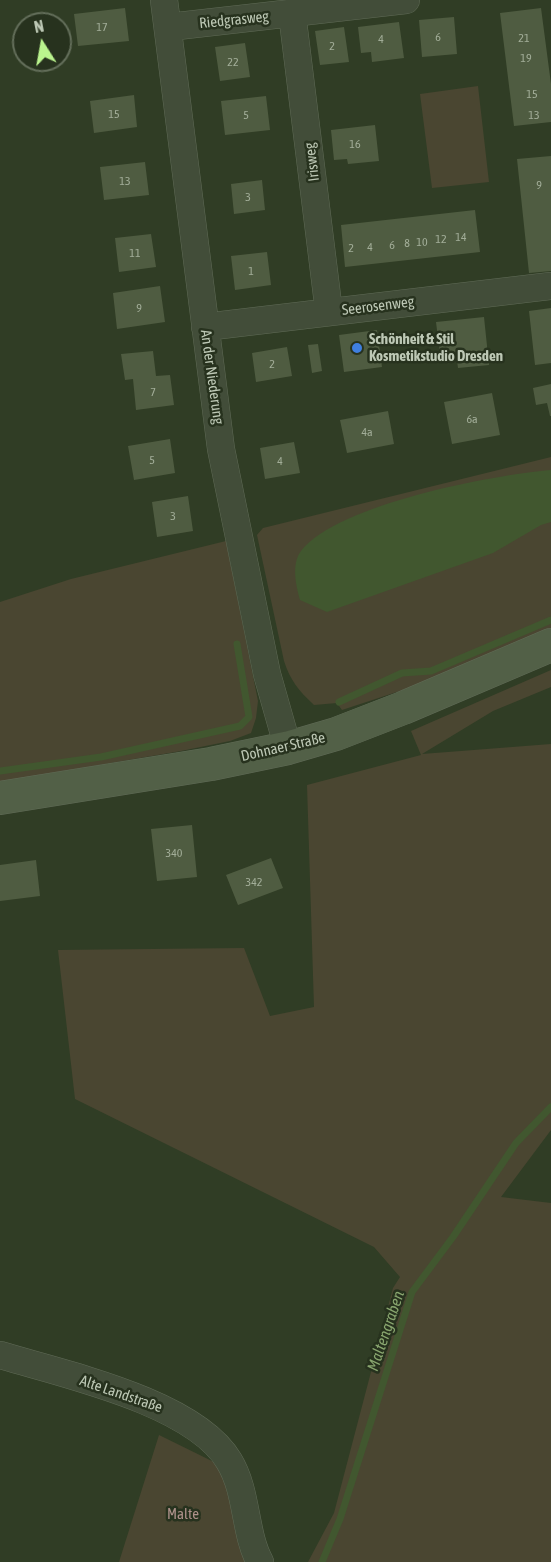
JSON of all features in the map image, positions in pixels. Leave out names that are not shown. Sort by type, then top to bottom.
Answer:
[{"type":"main road","name":"Dohnaer Straße","points":[[0,798],[211,764],[288,748],[336,734],[551,645]]},
{"type":"street","name":"An der Niederung","points":[[164,0],[224,460],[267,674],[288,748]]},
{"type":"street","name":"Riedgrasweg","points":[[169,27],[406,0]]},
{"type":"street","name":"Irisweg","points":[[292,13],[329,312]]},
{"type":"street","name":"Seerosenweg","points":[[205,327],[551,286]]},
{"type":"street","name":"Alte Landstraße","points":[[0,1355],[119,1391],[167,1409],[207,1438],[228,1459],[240,1482],[260,1562]]},
{"type":"green space","points":[[478,86],[489,182],[432,188],[420,94]]},
{"type":"green space","points":[[551,457],[551,628],[412,687],[342,710],[337,703],[314,705],[299,690],[284,661],[257,535],[263,528]]},
{"type":"green space","points":[[226,541],[258,701],[251,733],[230,741],[181,751],[0,782],[0,602],[71,579]]},
{"type":"green space","points":[[551,670],[551,687],[493,711],[422,754],[551,744],[551,1130],[501,1197],[551,1203],[551,1562],[308,1562],[334,1513],[393,1288],[400,1277],[374,1247],[75,1099],[58,950],[244,948],[270,1016],[314,1007],[307,785],[421,755],[411,731]]},
{"type":"green space","name":"Malte","points":[[159,1435],[220,1465],[242,1545],[250,1562],[119,1562]]},
{"type":"shaded area","points":[[551,470],[551,522],[541,525],[493,553],[327,612],[300,600],[295,569],[298,556],[320,534],[347,519],[381,506],[456,485]]},
{"type":"building","points":[[125,8],[129,41],[78,46],[74,14]]},
{"type":"building","points":[[541,8],[551,84],[551,122],[514,126],[500,13]]},
{"type":"building","points":[[454,17],[457,54],[422,57],[419,20]]},
{"type":"building","points":[[399,22],[404,58],[372,62],[371,52],[361,53],[358,27]]},
{"type":"building","points":[[344,27],[349,62],[320,65],[315,31]]},
{"type":"building","points":[[245,43],[250,77],[220,81],[215,47]]},
{"type":"building","points":[[134,95],[137,127],[94,133],[90,101]]},
{"type":"building","points":[[266,96],[270,130],[225,135],[221,101]]},
{"type":"building","points":[[375,125],[379,161],[348,164],[347,159],[334,160],[331,130]]},
{"type":"building","points":[[551,156],[551,271],[529,273],[517,159]]},
{"type":"building","points":[[145,162],[149,195],[104,200],[100,167]]},
{"type":"building","points":[[262,180],[265,210],[234,214],[231,184]]},
{"type":"building","points":[[475,210],[480,252],[345,267],[341,225]]},
{"type":"building","points":[[151,234],[156,267],[119,272],[115,238]]},
{"type":"building","points":[[267,252],[271,285],[235,290],[231,256]]},
{"type":"building","points":[[160,286],[165,322],[117,329],[113,293]]},
{"type":"building","points":[[551,308],[551,363],[535,365],[529,311]]},
{"type":"building","points":[[484,317],[489,365],[458,368],[456,353],[440,354],[436,322]]},
{"type":"building","points":[[377,330],[382,367],[344,372],[339,335]]},
{"type":"building","points":[[318,344],[322,371],[312,373],[308,345]]},
{"type":"building","points":[[287,347],[292,376],[256,382],[252,353]]},
{"type":"building","points":[[153,351],[156,376],[170,375],[174,405],[136,410],[133,379],[125,380],[121,354]]},
{"type":"building","points":[[551,384],[550,416],[547,403],[536,405],[533,388]]},
{"type":"building","points":[[492,393],[500,435],[452,444],[444,402]]},
{"type":"building","points":[[388,411],[394,444],[347,453],[340,420]]},
{"type":"building","points":[[170,439],[175,473],[134,480],[128,446]]},
{"type":"building","points":[[294,442],[300,473],[265,479],[260,448]]},
{"type":"building","points":[[188,496],[193,531],[157,537],[152,502]]},
{"type":"building","points":[[192,825],[197,877],[157,881],[151,829]]},
{"type":"building","points":[[271,858],[283,888],[238,905],[226,875]]},
{"type":"building","points":[[36,860],[40,896],[0,901],[0,865]]},
{"type":"waterway","points":[[339,702],[402,673],[431,671],[551,620]]},
{"type":"waterway","points":[[0,771],[101,757],[240,726],[249,717],[237,644]]},
{"type":"waterway","name":"Maltengraben","points":[[322,1562],[340,1519],[412,1292],[453,1237],[516,1143],[551,1107]]},
{"type":"place","name":"Schönheit & Stil Kosmetikstudio Dresden","points":[[357,348]]}]
